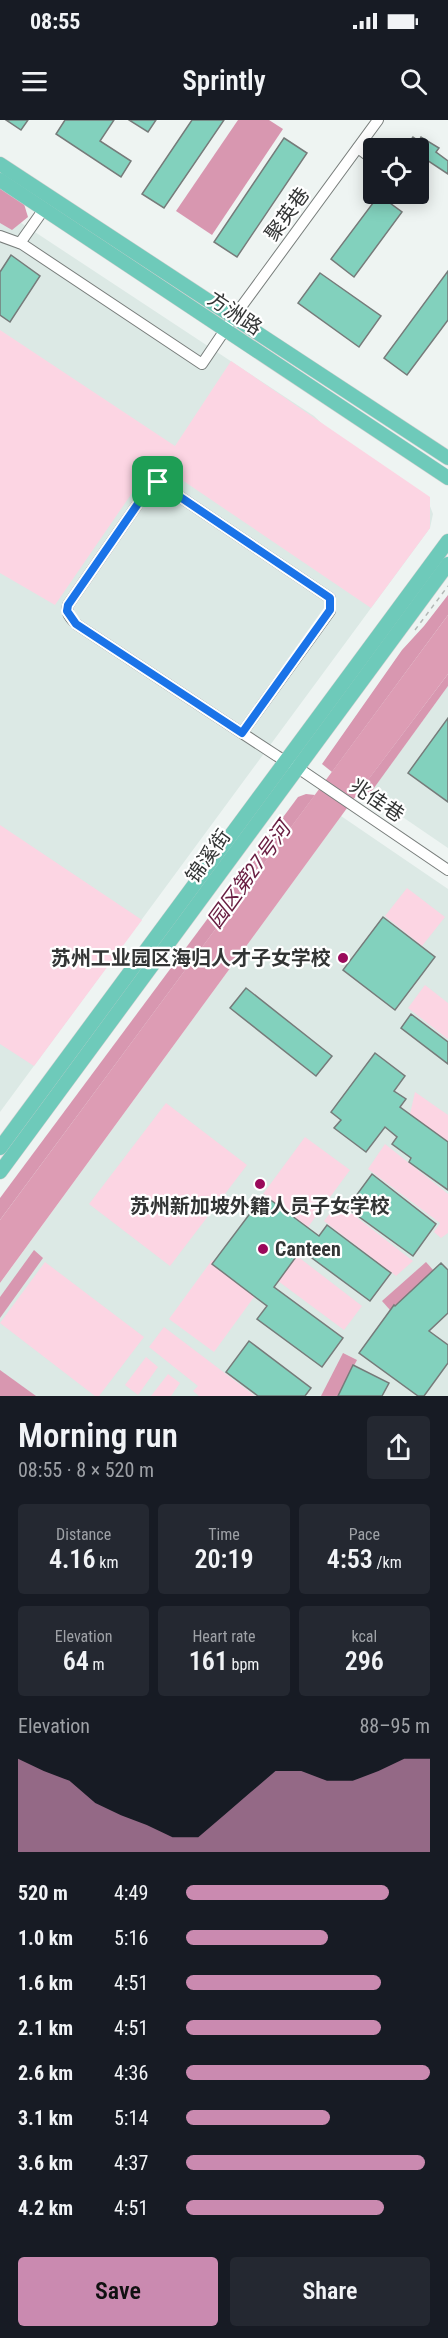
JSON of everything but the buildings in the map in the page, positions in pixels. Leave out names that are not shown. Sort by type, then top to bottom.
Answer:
[{"type":"main road","name":"方洲路","points":[[0,164],[448,478]]},
{"type":"main road","name":"方洲路","points":[[0,180],[448,458]]},
{"type":"main road","name":"锦溪街","points":[[0,1172],[292,764],[448,541]]},
{"type":"main road","name":"锦溪街","points":[[0,1148],[292,764],[448,564]]},
{"type":"street","name":"聚英巷","points":[[20,243],[202,364],[378,120]]},
{"type":"street","points":[[358,148],[363,152]]},
{"type":"street","points":[[0,236],[20,243],[44,209]]},
{"type":"street","name":"兆佳巷","points":[[242,733],[330,610],[330,598],[158,482],[153,482],[68,605],[67,611],[76,624],[242,733],[292,764],[448,870]]},
{"type":"shaded area","points":[[238,120],[269,120],[283,129],[212,235],[176,211]]},
{"type":"shaded area","points":[[0,188],[24,204],[28,217],[12,230],[0,223]]},
{"type":"shaded area","points":[[0,209],[314,416],[337,438],[428,501],[433,514],[430,528],[0,1112]]},
{"type":"shaded area","points":[[0,330],[175,446],[231,361],[430,497],[430,528],[371,608],[154,461],[55,605],[0,573]]},
{"type":"shaded area","points":[[448,595],[448,615],[332,772],[322,764],[402,650]]},
{"type":"shaded area","points":[[448,615],[448,674],[350,804],[0,1283],[0,1220]]},
{"type":"shaded area","points":[[448,674],[448,686],[366,799],[358,793]]},
{"type":"shaded area","points":[[448,686],[448,848],[369,794]]},
{"type":"shaded area","points":[[306,794],[315,795],[0,1220],[0,1198],[298,797]]},
{"type":"shaded area","name":"苏州新加坡外籍人员子女学校","points":[[341,816],[448,889],[448,1396],[26,1396],[0,1378],[0,1283]]},
{"type":"shaded area","points":[[0,825],[142,920],[34,1066],[0,1044]]},
{"type":"shaded area","points":[[407,888],[445,917],[422,946],[385,916]]},
{"type":"shaded area","points":[[425,985],[448,1003],[448,1039],[408,1008]]},
{"type":"shaded area","points":[[415,1092],[448,1115],[448,1143],[410,1114]]},
{"type":"shaded area","points":[[166,1103],[247,1165],[170,1266],[89,1204]]},
{"type":"shaded area","points":[[305,1137],[350,1170],[308,1227],[263,1194]]},
{"type":"shaded area","points":[[385,1144],[448,1194],[448,1233],[441,1238],[434,1232],[440,1223],[368,1169]]},
{"type":"shaded area","points":[[338,1203],[413,1261],[396,1276],[324,1221]]},
{"type":"shaded area","points":[[34,1250],[43,1258],[0,1318],[0,1297]]},
{"type":"shaded area","points":[[297,1256],[362,1306],[344,1330],[278,1281]]},
{"type":"shaded area","points":[[212,1260],[257,1293],[214,1352],[169,1319]]},
{"type":"shaded area","points":[[45,1262],[144,1337],[99,1396],[95,1396],[0,1323]]},
{"type":"shaded area","points":[[426,1262],[434,1271],[390,1310],[382,1301]]},
{"type":"shaded area","points":[[164,1327],[255,1396],[199,1396],[193,1391],[198,1386],[149,1347]]},
{"type":"shaded area","points":[[343,1353],[357,1360],[338,1396],[321,1396]]},
{"type":"shaded area","points":[[146,1357],[158,1367],[138,1395],[125,1385]]},
{"type":"shaded area","points":[[0,1370],[36,1396],[0,1396]]},
{"type":"shaded area","points":[[168,1374],[180,1383],[171,1396],[151,1396]]},
{"type":"place","name":"苏州工业园区海归人才子女学校","points":[[343,958]]},
{"type":"place","name":"苏州新加坡外籍人员子女学校","points":[[260,1184]]},
{"type":"place","name":"Canteen","points":[[263,1249]]},
{"type":"route","points":[[153,482],[158,482],[330,598],[330,610],[242,733],[76,624],[67,611],[68,605],[148,486],[153,482]]},
{"type":"water label","name":"园区第27号河","points":[[249,875]]}]
